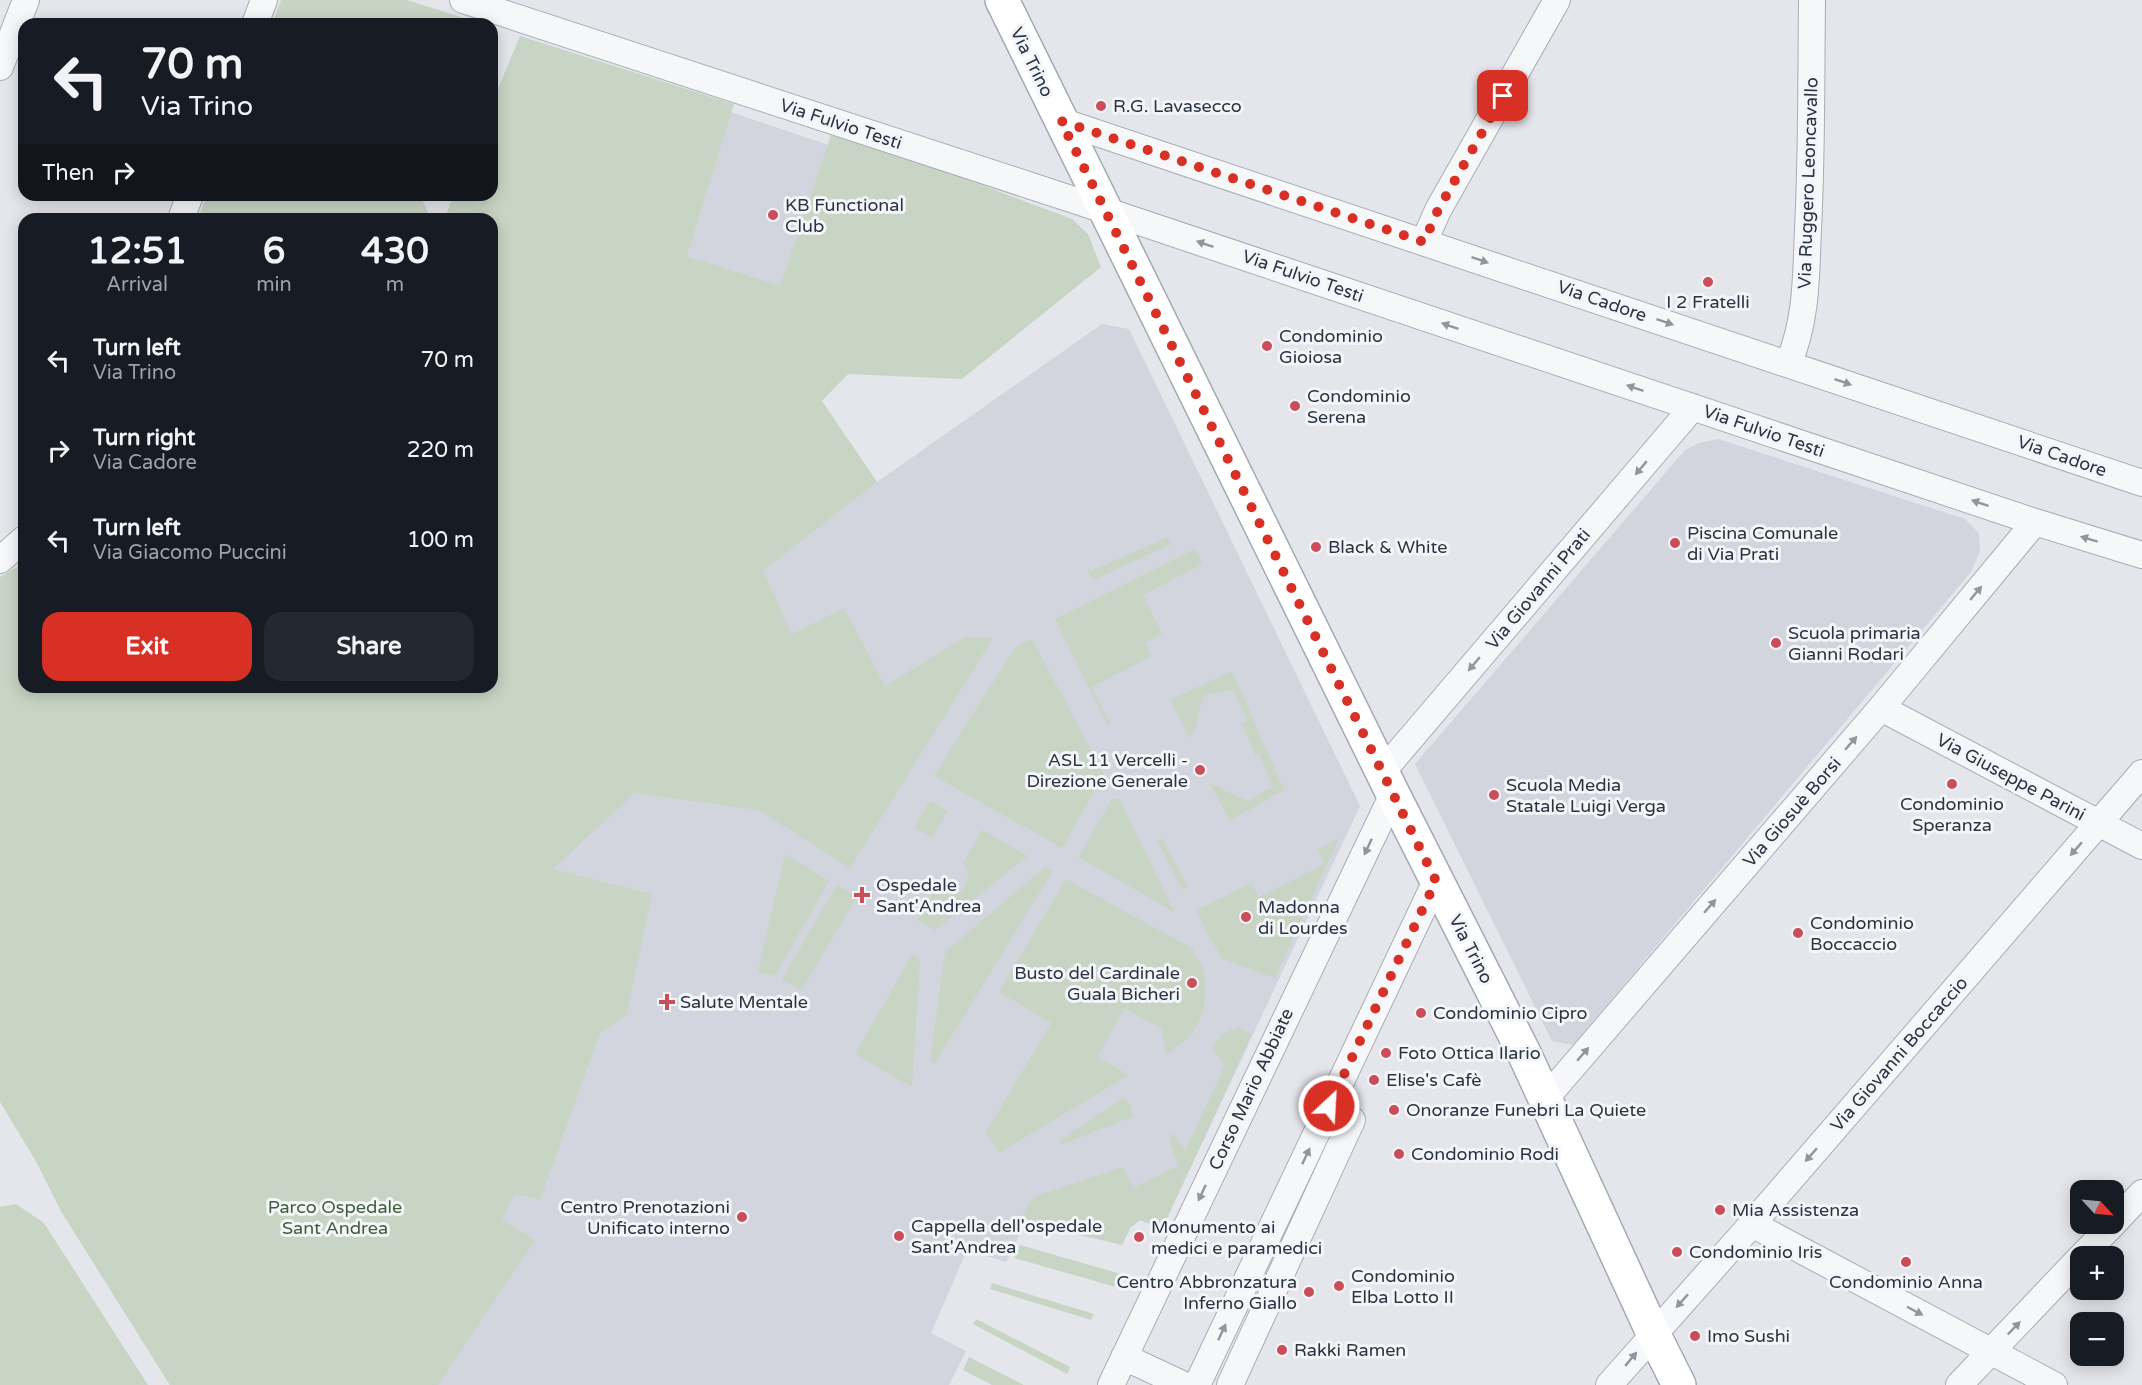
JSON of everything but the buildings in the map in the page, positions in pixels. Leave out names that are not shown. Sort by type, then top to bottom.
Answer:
[{"type":"main road","name":"Via Trino","points":[[1002,0],[1436,881],[1524,1053],[1679,1385]]},
{"type":"street","points":[[21,18],[26,0]]},
{"type":"street","points":[[257,18],[264,0]]},
{"type":"street","name":"Via Fulvio Testi","points":[[463,0],[1105,210],[2035,522],[2142,555]]},
{"type":"street","points":[[1424,242],[1438,210],[1557,0]]},
{"type":"street","name":"Via Ruggero Leoncavallo","points":[[1788,364],[1795,348],[1804,311],[1809,196],[1812,0]]},
{"type":"street","points":[[11,54],[18,29]]},
{"type":"street","name":"Via Cadore","points":[[1061,121],[2142,483]]},
{"type":"street","name":"Via Giovanni Prati","points":[[1388,783],[1693,407]]},
{"type":"street","name":"Via Giosuè Borsi","points":[[1545,1099],[1881,708],[2035,522]]},
{"type":"street","points":[[0,560],[18,544]]},
{"type":"street","name":"Via Giuseppe Parini","points":[[1881,708],[2142,846]]},
{"type":"street","name":"Via Giovanni Boccaccio","points":[[1609,1385],[1752,1224],[2142,773]]},
{"type":"street","name":"Corso Mario Abbiate","points":[[1111,1385],[1388,783]]},
{"type":"street","points":[[1197,1385],[1436,881]]},
{"type":"street","points":[[1230,1385],[1352,1120],[1329,1106]]},
{"type":"street","points":[[2124,1212],[2142,1193]]},
{"type":"street","points":[[1752,1224],[2054,1385]]},
{"type":"street","points":[[2092,1246],[2103,1234]]},
{"type":"street","points":[[1959,1385],[2070,1269]]},
{"type":"street","points":[[1124,1357],[1184,1385]]},
{"type":"shaded area","points":[[731,112],[828,145],[780,287],[687,256]]},
{"type":"shaded area","name":"Ospedale Sant'Andrea","points":[[1102,324],[1129,329],[1360,806],[1162,1229],[1140,1220],[1130,1228],[1122,1245],[1025,1223],[1006,1262],[967,1250],[931,1333],[966,1351],[949,1385],[170,1385],[61,1211],[231,1085],[762,570],[877,482]]},
{"type":"shaded area","points":[[1718,439],[1965,519],[1979,533],[1980,551],[1971,572],[1573,1045],[1552,1041],[1415,764],[1685,450],[1699,443]]},
{"type":"green space","points":[[281,0],[407,0],[464,18],[274,18]]},
{"type":"green space","name":"Parco Ospedale Sant Andrea","points":[[520,36],[734,104],[687,256],[780,286],[831,135],[955,175],[1072,219],[1088,234],[1101,267],[962,379],[848,374],[822,401],[877,482],[763,571],[792,634],[844,608],[885,686],[965,637],[993,638],[850,868],[758,810],[635,793],[553,869],[652,894],[626,1016],[600,1033],[540,1200],[515,1194],[502,1220],[535,1240],[438,1385],[170,1385],[61,1211],[37,1163],[0,1102],[0,577],[18,566],[18,693],[498,693],[498,213],[446,213],[452,201],[498,201],[498,89]]},
{"type":"green space","points":[[205,201],[423,201],[428,213],[200,213]]},
{"type":"green space","points":[[1168,537],[1171,544],[1096,579],[1088,572]]},
{"type":"green space","points":[[1195,549],[1203,564],[1143,595],[1162,634],[1145,643],[1152,656],[1092,687],[1111,725],[1108,726],[1055,619]]},
{"type":"green space","points":[[1032,639],[1104,774],[1062,848],[934,776],[1015,647]]},
{"type":"green space","points":[[1232,671],[1284,790],[1230,821],[1210,784],[1248,801],[1272,787],[1260,754],[1255,755],[1242,724],[1247,720],[1233,690],[1204,695],[1196,722],[1198,724],[1189,738],[1170,700]]},
{"type":"green space","points":[[1119,798],[1174,912],[1078,857],[1112,799]]},
{"type":"green space","points":[[930,801],[948,811],[931,838],[914,827]]},
{"type":"green space","points":[[982,830],[1028,856],[935,930],[917,920],[935,890],[954,894],[963,890],[968,871],[963,863]]},
{"type":"green space","points":[[1162,838],[1188,887],[1183,890],[1157,841]]},
{"type":"green space","points":[[1339,838],[1275,978],[1222,959],[1196,911],[1251,883],[1259,897],[1324,864],[1318,849]]},
{"type":"green space","points":[[785,854],[829,881],[775,976],[758,972]]},
{"type":"green space","points":[[1045,867],[1053,871],[935,1063],[930,1061],[945,952]]},
{"type":"green space","points":[[1066,879],[1192,948],[1204,971],[1204,1009],[1192,1035],[1166,1055],[1162,1029],[1124,1008],[1098,1057],[1129,1075],[999,1153],[986,1132],[1051,1023],[999,992]]},
{"type":"green space","points":[[837,885],[857,897],[801,991],[782,979]]},
{"type":"green space","points":[[912,955],[920,960],[912,1087],[855,1054]]},
{"type":"green space","points":[[1238,1027],[1252,1034],[1162,1229],[1140,1220],[1130,1228],[1122,1245],[1021,1218],[1029,1203],[1039,1195],[1124,1167],[1133,1188],[1178,1166],[1169,1140],[1173,1133],[1185,1151],[1225,1065],[1212,1049],[1221,1035]]},
{"type":"green space","points":[[1123,1098],[1131,1106],[1132,1117],[1061,1145],[1059,1141]]},
{"type":"green space","points":[[16,1204],[44,1223],[148,1385],[0,1385],[0,1207]]},
{"type":"green space","points":[[1020,1245],[1121,1274],[1116,1287],[1014,1258]]},
{"type":"green space","points":[[992,1283],[1094,1314],[1091,1320],[990,1289]]},
{"type":"green space","points":[[976,1319],[1070,1367],[1067,1374],[973,1324]]},
{"type":"green space","points":[[969,1357],[1024,1385],[992,1385],[963,1370]]},
{"type":"place","name":"R.G. Lavasecco","points":[[1101,106]]},
{"type":"place","name":"KB Functional Club","points":[[773,215]]},
{"type":"place","name":"I 2 Fratelli","points":[[1708,282]]},
{"type":"place","name":"Condominio Gioiosa","points":[[1267,346]]},
{"type":"place","name":"Condominio Serena","points":[[1295,406]]},
{"type":"place","name":"Piscina Comunale di Via Prati","points":[[1675,543]]},
{"type":"place","name":"Black & White","points":[[1316,547]]},
{"type":"place","name":"Scuola primaria Gianni Rodari","points":[[1776,643]]},
{"type":"place","name":"ASL 11 Vercelli - Direzione Generale","points":[[1200,770]]},
{"type":"place","name":"Condominio Speranza","points":[[1952,784]]},
{"type":"place","name":"Scuola Media Statale Luigi Verga","points":[[1494,795]]},
{"type":"place","name":"Ospedale Sant'Andrea","points":[[862,895]]},
{"type":"place","name":"Madonna di Lourdes","points":[[1246,917]]},
{"type":"place","name":"Condominio Boccaccio","points":[[1798,933]]},
{"type":"place","name":"Busto del Cardinale Guala Bicheri","points":[[1192,983]]},
{"type":"place","name":"Salute Mentale","points":[[667,1002]]},
{"type":"place","name":"Condominio Cipro","points":[[1421,1013]]},
{"type":"place","name":"Foto Ottica Ilario","points":[[1386,1053]]},
{"type":"place","name":"Elise's Cafè","points":[[1374,1080]]},
{"type":"place","name":"Onoranze Funebri La Quiete","points":[[1394,1110]]},
{"type":"place","name":"Condominio Rodi","points":[[1399,1154]]},
{"type":"place","name":"Mia Assistenza","points":[[1720,1210]]},
{"type":"place","name":"Centro Prenotazioni Unificato interno","points":[[742,1217]]},
{"type":"place","name":"Cappella dell'ospedale Sant'Andrea","points":[[899,1236]]},
{"type":"place","name":"Monumento ai medici e paramedici","points":[[1139,1237]]},
{"type":"place","name":"Condominio Iris","points":[[1677,1252]]},
{"type":"place","name":"Condominio Anna","points":[[1906,1262]]},
{"type":"place","name":"Condominio Elba Lotto II","points":[[1339,1286]]},
{"type":"place","name":"Centro Abbronzatura Inferno Giallo","points":[[1309,1292]]},
{"type":"place","name":"Imo Sushi","points":[[1695,1336]]},
{"type":"place","name":"Rakki Ramen","points":[[1282,1350]]},
{"type":"route","points":[[1329,1106],[1436,881],[1061,121],[1424,242],[1438,210],[1503,96]]}]
